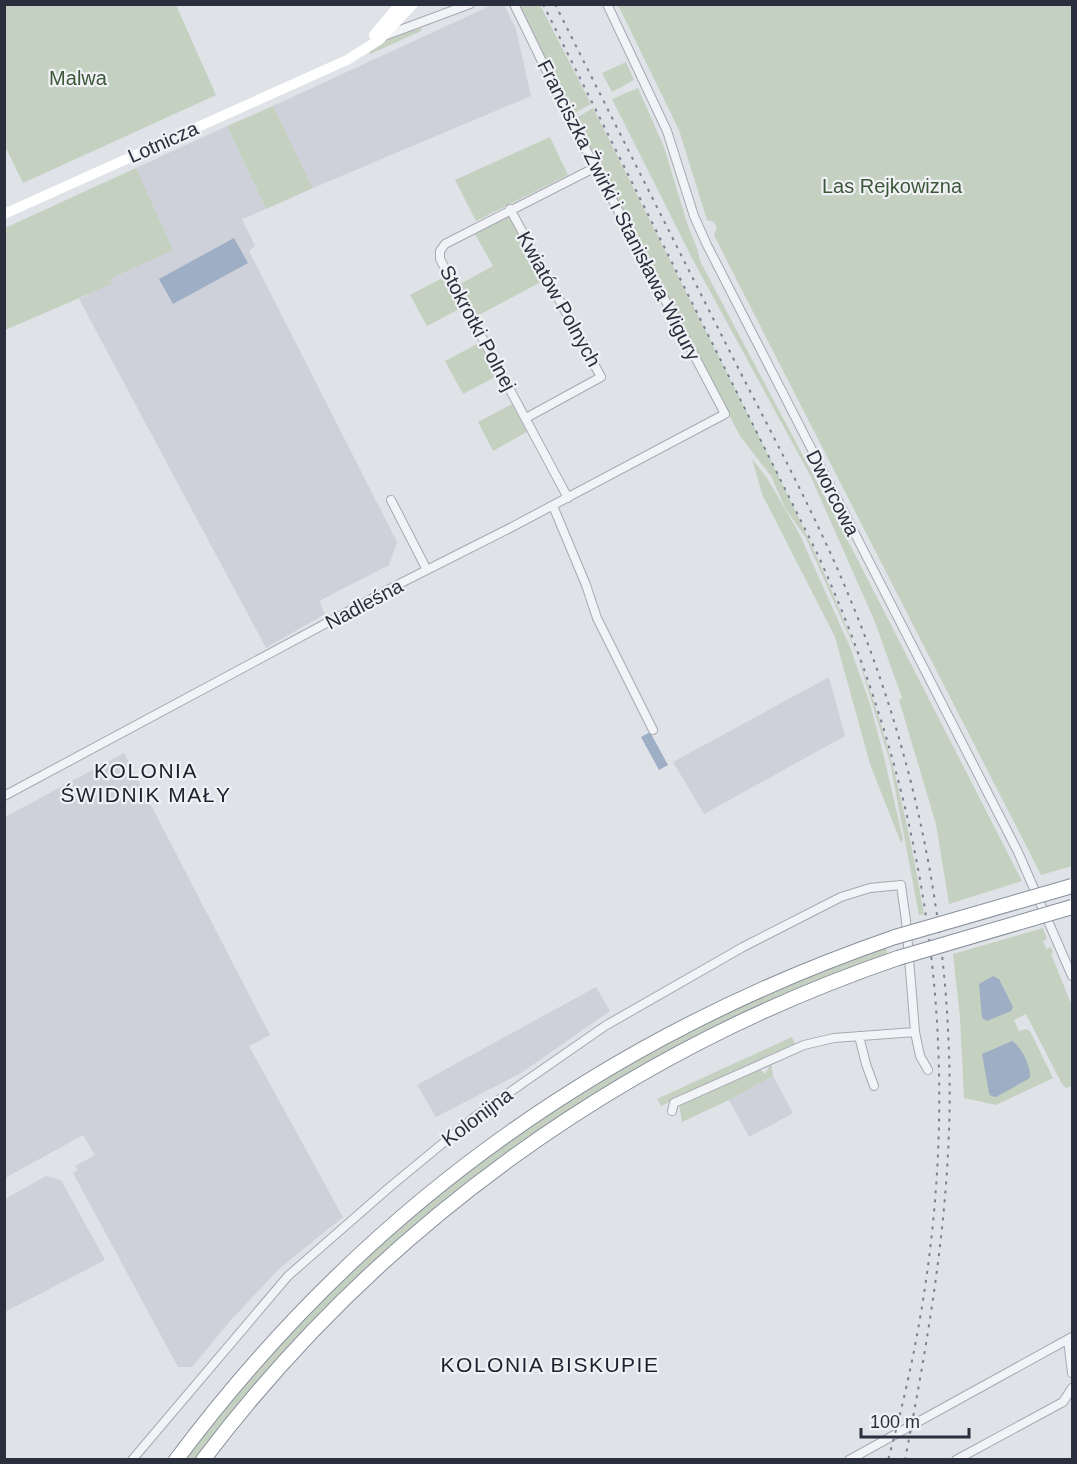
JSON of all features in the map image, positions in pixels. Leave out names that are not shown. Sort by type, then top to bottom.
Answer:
[{"type":"highway","points":[[167,1460],[286,1326],[364,1250],[434,1188],[537,1113],[608,1067],[711,1012],[802,971],[895,937],[1072,886]]},
{"type":"highway","points":[[203,1460],[258,1391],[335,1308],[404,1243],[504,1162],[600,1098],[679,1052],[835,980],[898,958],[1072,907]]},
{"type":"highway","points":[[176,1460],[224,1398]]},
{"type":"main road","name":"Lotnicza","points":[[4,214],[322,71],[368,40],[400,4]]},
{"type":"main road","name":"Lotnicza","points":[[322,71],[358,54],[381,37],[413,4]]},
{"type":"street","name":"Franciszka Żwirki i Stanisława Wigury","points":[[514,4],[724,414]]},
{"type":"street","name":"Dworcowa","points":[[607,4],[668,131],[694,216],[707,245],[1018,852],[1072,976]]},
{"type":"street","points":[[381,37],[466,6]]},
{"type":"street","name":"Stokrotki Polnej","points":[[568,498],[439,255],[445,244],[596,167]]},
{"type":"street","name":"Kwiatów Polnych","points":[[510,209],[601,377],[526,418]]},
{"type":"street","name":"Nadleśna","points":[[4,796],[724,414]]},
{"type":"street","points":[[391,500],[427,570]]},
{"type":"street","points":[[553,506],[586,585],[597,618],[654,730]]},
{"type":"street","name":"Kolonijna","points":[[132,1460],[269,1296],[288,1276],[391,1186],[477,1115],[605,1026],[743,947],[841,897],[870,888],[901,885],[915,1032]]},
{"type":"street","points":[[672,1111],[674,1103],[785,1052],[819,1041],[915,1032],[920,1056],[928,1070]]},
{"type":"street","points":[[858,1036],[874,1086]]},
{"type":"street","points":[[849,1460],[1070,1338],[1072,1373]]},
{"type":"street","points":[[956,1460],[1063,1402],[1072,1388]]},
{"type":"shaded area","points":[[494,4],[504,5],[516,29],[531,96],[313,188],[273,106]]},
{"type":"shaded area","points":[[227,126],[266,209],[242,219],[255,246],[249,251],[397,542],[389,565],[319,601],[325,614],[266,648],[79,299],[111,284],[110,279],[172,250],[136,168]]},
{"type":"shaded area","points":[[829,677],[845,736],[704,814],[673,762]]},
{"type":"shaded area","points":[[124,753],[270,1035],[249,1046],[343,1217],[280,1268],[230,1321],[192,1367],[178,1367],[73,1173],[78,1170],[75,1166],[95,1155],[83,1135],[5,1178],[5,817]]},
{"type":"shaded area","points":[[596,987],[610,1011],[521,1073],[436,1117],[417,1085]]},
{"type":"shaded area","points":[[773,1076],[793,1113],[749,1137],[729,1100]]},
{"type":"shaded area","points":[[46,1176],[61,1180],[105,1260],[5,1312],[5,1199]]},
{"type":"green space","name":"Malwa","points":[[5,4],[176,5],[216,95],[23,183],[5,146]]},
{"type":"green space","points":[[518,5],[540,5],[591,104],[576,112],[571,112]]},
{"type":"green space","name":"Las Rejkowizna","points":[[618,5],[1072,5],[1072,866],[1041,875],[714,235],[717,228],[714,222],[707,220],[679,130]]},
{"type":"green space","points":[[422,28],[421,31],[370,54],[370,50],[381,41]]},
{"type":"green space","points":[[626,62],[634,80],[612,92],[602,73]]},
{"type":"green space","points":[[638,88],[664,147],[700,261],[846,537],[1022,881],[949,904],[936,824],[899,700],[902,698],[875,622],[811,477],[693,260],[612,99]]},
{"type":"green space","points":[[273,106],[313,188],[266,209],[227,126]]},
{"type":"green space","points":[[593,108],[787,494],[837,602],[858,656],[806,538],[785,508],[771,476],[740,436],[576,121],[578,117]]},
{"type":"green space","points":[[550,137],[568,175],[476,221],[455,180]]},
{"type":"green space","points":[[136,168],[173,250],[110,279],[112,284],[5,330],[5,228]]},
{"type":"green space","points":[[509,216],[543,281],[477,316],[460,284],[493,266],[475,234]]},
{"type":"green space","points":[[444,277],[461,308],[427,326],[410,295]]},
{"type":"green space","points":[[479,343],[497,376],[463,394],[445,361]]},
{"type":"green space","points":[[512,404],[527,432],[493,451],[478,422]]},
{"type":"green space","points":[[752,459],[767,478],[799,533],[850,647],[870,704],[883,753],[903,839],[901,843],[870,764],[835,637],[762,494]]},
{"type":"green space","points":[[858,658],[875,705],[892,764],[907,824],[924,914],[919,915],[890,762]]},
{"type":"green space","points":[[1043,928],[1047,939],[1043,941],[1046,949],[1051,947],[1053,953],[1051,954],[1072,1006],[1072,1086],[1066,1088],[1062,1084],[1026,1014],[1014,1020],[1019,1031],[1026,1029],[1030,1031],[1053,1078],[996,1105],[964,1098],[960,1018],[953,954]]},
{"type":"green space","points":[[886,948],[888,956],[723,1024],[453,1197],[198,1459],[181,1460],[301,1318],[405,1218],[555,1105],[680,1032],[798,978]]},
{"type":"green space","points":[[792,1037],[795,1044],[661,1106],[657,1099]]},
{"type":"green space","points":[[771,1063],[773,1076],[682,1122],[679,1104],[759,1068],[765,1074]]},
{"type":"water","points":[[234,238],[248,263],[173,304],[159,279]]},
{"type":"water","points":[[650,732],[668,765],[659,770],[641,737]]},
{"type":"water","points":[[993,976],[999,979],[1013,1007],[1011,1011],[987,1021],[982,1018],[979,984]]},
{"type":"water","points":[[1012,1041],[1025,1058],[1030,1078],[996,1097],[991,1096],[982,1054]]},
{"type":"railway","points":[[543,4],[818,555],[863,666],[897,777],[922,888],[936,1001],[939,1114],[932,1228],[915,1343],[888,1460]]},
{"type":"railway","points":[[555,4],[823,537],[872,655],[907,766],[920,822],[940,937],[946,995],[950,1105],[939,1257],[924,1358],[905,1460]]},
{"type":"district","name":"KOLONIA ŚWIDNIK MAŁY","points":[[146,782]]},
{"type":"district","name":"KOLONIA BISKUPIE","points":[[550,1364]]}]
